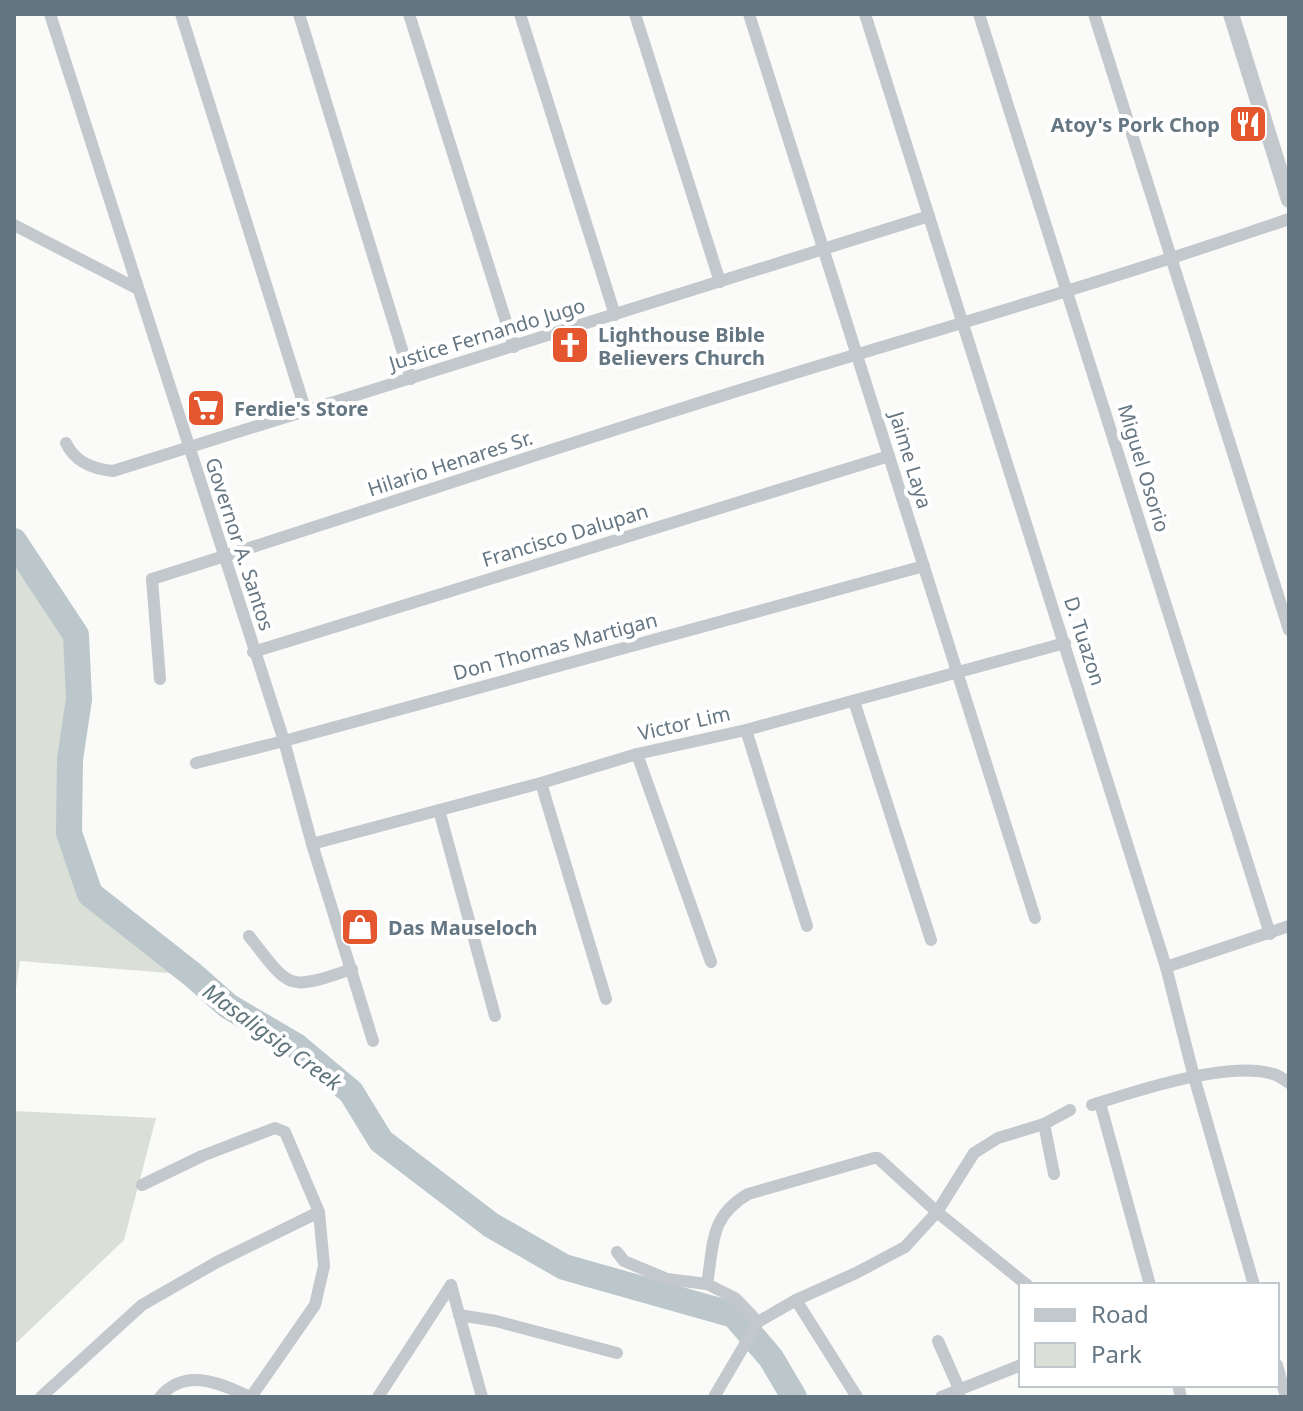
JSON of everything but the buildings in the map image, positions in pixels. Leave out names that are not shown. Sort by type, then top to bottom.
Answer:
[{"type":"street","name":"Governor A. Santos","points":[[50,14],[284,741],[312,844],[373,1041]]},
{"type":"street","points":[[181,14],[306,412]]},
{"type":"street","points":[[299,14],[411,379]]},
{"type":"street","points":[[409,14],[514,347]]},
{"type":"street","points":[[520,14],[615,315]]},
{"type":"street","points":[[635,14],[720,282]]},
{"type":"street","name":"Jaime Laya","points":[[749,14],[1035,918]]},
{"type":"street","name":"D. Tuazon","points":[[865,14],[1166,967],[1253,1283]]},
{"type":"street","name":"Miguel Osorio","points":[[979,14],[1270,934]]},
{"type":"street","points":[[1094,14],[1289,630]]},
{"type":"street","points":[[1231,14],[1289,200]]},
{"type":"street","name":"Justice Fernando Jugo","points":[[66,443],[78,460],[96,469],[113,471],[929,216]]},
{"type":"street","name":"Hilario Henares Sr.","points":[[160,679],[152,579],[857,355],[1171,259],[1289,219]]},
{"type":"street","points":[[14,225],[138,289]]},
{"type":"street","name":"Francisco Dalupan","points":[[253,652],[889,456]]},
{"type":"street","name":"Don Thomas Martigan","points":[[196,763],[924,566]]},
{"type":"street","name":"Victor Lim","points":[[312,844],[637,754],[746,730],[1065,643]]},
{"type":"street","points":[[854,701],[931,940]]},
{"type":"street","points":[[746,730],[807,926]]},
{"type":"street","points":[[637,754],[711,962]]},
{"type":"street","points":[[541,783],[606,999]]},
{"type":"street","points":[[439,810],[495,1016]]},
{"type":"street","points":[[1166,967],[1289,926]]},
{"type":"street","points":[[249,936],[278,973],[293,983],[307,984],[352,969]]},
{"type":"street","points":[[1149,1283],[1096,1104],[1194,1077],[1253,1070],[1276,1074],[1289,1083]]},
{"type":"street","points":[[714,1397],[756,1327],[796,1300],[905,1247],[937,1212],[974,1153],[998,1138],[1044,1124],[1070,1110]]},
{"type":"street","points":[[1044,1124],[1054,1174]]},
{"type":"street","points":[[142,1185],[202,1156],[279,1128],[285,1132],[319,1212],[324,1266],[322,1286],[315,1305],[250,1397],[225,1385],[195,1377],[167,1388],[160,1397]]},
{"type":"street","points":[[707,1284],[715,1232],[730,1205],[748,1194],[878,1158],[937,1212],[1025,1283]]},
{"type":"street","points":[[41,1397],[142,1305],[217,1262],[319,1212]]},
{"type":"street","points":[[617,1252],[624,1261],[667,1279],[707,1284],[735,1298],[756,1327]]},
{"type":"street","points":[[378,1397],[451,1285],[482,1397]]},
{"type":"street","points":[[796,1300],[857,1397]]},
{"type":"street","points":[[459,1315],[496,1321],[617,1353]]},
{"type":"street","points":[[938,1341],[960,1391]]},
{"type":"street","points":[[941,1397],[1019,1366]]},
{"type":"street","points":[[1279,1372],[1286,1397]]},
{"type":"green space","points":[[14,541],[76,635],[79,699],[70,759],[69,833],[90,894],[193,975],[20,961],[14,1002]]},
{"type":"green space","points":[[14,1111],[156,1118],[124,1240],[14,1345]]},
{"type":"waterway","name":"Masaligsig Creek","points":[[14,541],[76,635],[79,699],[70,759],[69,833],[90,894],[228,1006],[296,1046],[351,1092],[381,1141],[491,1225],[564,1267],[734,1315],[771,1358],[794,1397]]},
{"type":"place","name":"Atoy's Pork Chop","points":[[1248,124]]},
{"type":"place","name":"Lighthouse Bible Believers Church","points":[[570,345]]},
{"type":"place","name":"Ferdie's Store","points":[[206,408]]},
{"type":"place","name":"Das Mauseloch","points":[[360,927]]}]
